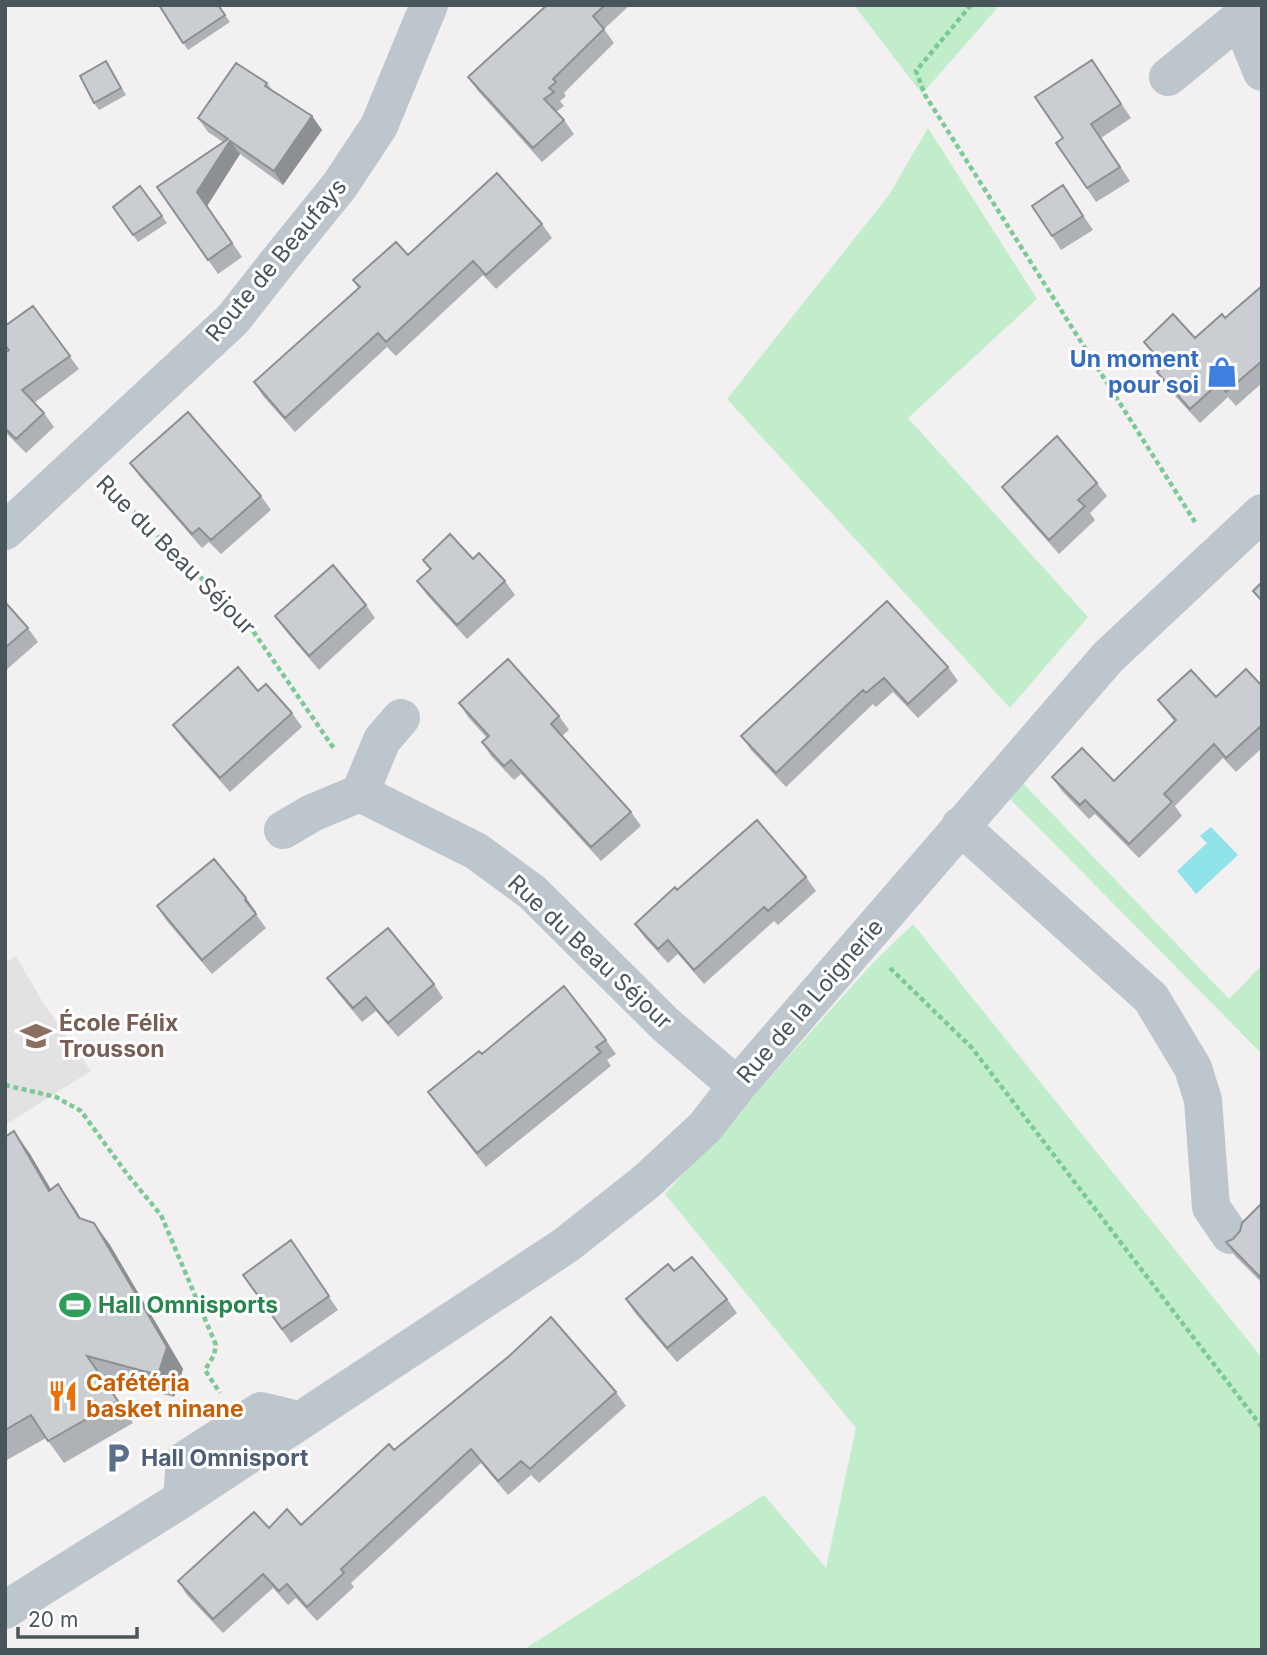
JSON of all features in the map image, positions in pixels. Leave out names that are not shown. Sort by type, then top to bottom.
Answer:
[{"type":"street","name":"Route de Beaufays","points":[[5,531],[233,319],[340,185],[379,126],[429,5]]},
{"type":"street","points":[[1168,77],[1246,12],[1262,72]]},
{"type":"street","name":"Rue de la Loignerie","points":[[5,1610],[182,1499],[566,1245],[647,1181],[705,1127],[737,1086],[1108,657],[1262,513]]},
{"type":"street","points":[[283,830],[312,813],[359,793],[382,740],[401,718]]},
{"type":"street","name":"Rue du Beau Séjour","points":[[359,793],[476,851],[532,892],[665,1024],[737,1086]]},
{"type":"street","points":[[960,826],[1151,998],[1193,1068],[1203,1100],[1211,1207],[1230,1235]]},
{"type":"street","points":[[182,1499],[184,1461],[261,1411],[299,1420]]},
{"type":"path","points":[[971,5],[916,71],[925,95],[1217,555]]},
{"type":"path","name":"Rue du Beau Séjour","points":[[82,459],[178,557],[242,615],[327,737],[359,793]]},
{"type":"path","points":[[862,941],[972,1048],[1262,1427]]},
{"type":"path","points":[[5,1086],[56,1097],[81,1111],[161,1215],[216,1345],[214,1355],[205,1370],[241,1424]]},
{"type":"shaded area","name":"École Félix Trousson","points":[[16,956],[42,1001],[91,1071],[5,1125],[5,963]]},
{"type":"green space","points":[[854,5],[1000,5],[922,94]]},
{"type":"green space","points":[[928,128],[1037,299],[908,418],[1088,617],[1010,708],[727,399],[889,195]]},
{"type":"green space","points":[[1019,779],[1229,999],[1262,965],[1262,1054],[1009,798]]},
{"type":"green space","points":[[913,924],[1262,1358],[1262,1650],[523,1650],[764,1495],[826,1568],[856,1428],[665,1194],[872,964]]},
{"type":"water","points":[[1211,827],[1238,855],[1196,894],[1177,871],[1207,843],[1200,836]]},
{"type":"building","points":[[159,5],[218,5],[225,15],[183,43]]},
{"type":"building","points":[[547,5],[605,5],[593,16],[604,29],[553,79],[556,82],[549,88],[554,92],[544,99],[564,120],[533,148],[468,77]]},
{"type":"building","points":[[1092,60],[1121,104],[1091,124],[1120,167],[1087,188],[1056,143],[1063,138],[1035,97]]},
{"type":"building","points":[[106,61],[121,88],[94,103],[80,76]]},
{"type":"building","points":[[236,63],[267,83],[265,86],[312,116],[274,171],[230,141],[197,192],[232,243],[208,260],[157,187],[228,139],[198,118]]},
{"type":"building","points":[[497,173],[542,224],[486,275],[473,261],[386,342],[378,333],[285,418],[254,382],[360,287],[353,280],[396,242],[408,255]]},
{"type":"building","points":[[1063,185],[1083,216],[1052,236],[1032,206]]},
{"type":"building","points":[[140,186],[162,216],[133,235],[113,207]]},
{"type":"building","points":[[1262,286],[1262,361],[1226,392],[1219,383],[1190,409],[1157,372],[1161,368],[1149,356],[1153,352],[1144,342],[1173,314],[1195,338],[1222,314],[1225,318]]},
{"type":"building","points":[[33,306],[70,356],[22,390],[44,413],[16,439],[5,428],[5,353],[9,350],[5,345],[5,326]]},
{"type":"building","points":[[188,412],[261,496],[211,540],[199,528],[192,534],[130,463]]},
{"type":"building","points":[[1057,436],[1097,483],[1078,500],[1085,506],[1049,540],[1002,487]]},
{"type":"building","points":[[450,534],[473,559],[479,553],[505,581],[457,625],[417,581],[431,569],[423,560]]},
{"type":"building","points":[[333,565],[366,605],[309,656],[275,616]]},
{"type":"building","points":[[1262,582],[1262,601],[1253,591]]},
{"type":"building","points":[[887,601],[948,667],[908,704],[884,678],[866,693],[863,690],[776,773],[741,736]]},
{"type":"building","points":[[5,602],[28,628],[5,648]]},
{"type":"building","points":[[508,659],[559,716],[551,724],[631,812],[591,847],[511,760],[504,766],[482,742],[489,736],[459,703]]},
{"type":"building","points":[[238,667],[258,691],[266,684],[292,713],[220,778],[173,725]]},
{"type":"building","points":[[1246,669],[1262,686],[1262,725],[1226,758],[1214,744],[1164,794],[1172,802],[1129,844],[1085,800],[1080,805],[1052,777],[1082,748],[1114,781],[1176,720],[1158,700],[1191,670],[1216,697]]},
{"type":"building","points":[[757,820],[806,877],[768,911],[764,907],[694,970],[668,940],[658,949],[635,924],[675,887],[677,890]]},
{"type":"building","points":[[214,859],[256,914],[202,960],[157,906]]},
{"type":"building","points":[[388,928],[434,984],[388,1023],[366,997],[353,1008],[327,978]]},
{"type":"building","points":[[564,986],[606,1040],[596,1047],[601,1052],[477,1153],[428,1092],[479,1051],[482,1054]]},
{"type":"building","name":"Hall Omnisports","points":[[14,1131],[49,1191],[58,1184],[79,1218],[94,1223],[167,1347],[158,1375],[87,1356],[118,1401],[48,1441],[31,1415],[5,1430],[5,1137]]},
{"type":"building","points":[[1262,1203],[1262,1279],[1226,1242],[1233,1239],[1240,1231],[1242,1223]]},
{"type":"building","points":[[291,1240],[329,1296],[282,1329],[243,1275]]},
{"type":"building","points":[[692,1257],[727,1299],[667,1348],[626,1299],[668,1264],[674,1271]]},
{"type":"building","points":[[551,1317],[616,1392],[530,1469],[521,1461],[498,1481],[471,1449],[341,1569],[344,1573],[307,1607],[287,1584],[279,1591],[263,1574],[213,1619],[178,1581],[254,1512],[269,1528],[287,1509],[301,1525],[389,1444],[394,1450],[508,1357]]},
{"type":"place","name":"Un moment pour soi","points":[[1222,372]]},
{"type":"place","name":"École Félix Trousson","points":[[36,1036]]},
{"type":"place","name":"Hall Omnisports","points":[[75,1305]]},
{"type":"place","name":"Cafétéria basket ninane","points":[[63,1396]]},
{"type":"place","name":"Hall Omnisport","points":[[118,1458]]}]
